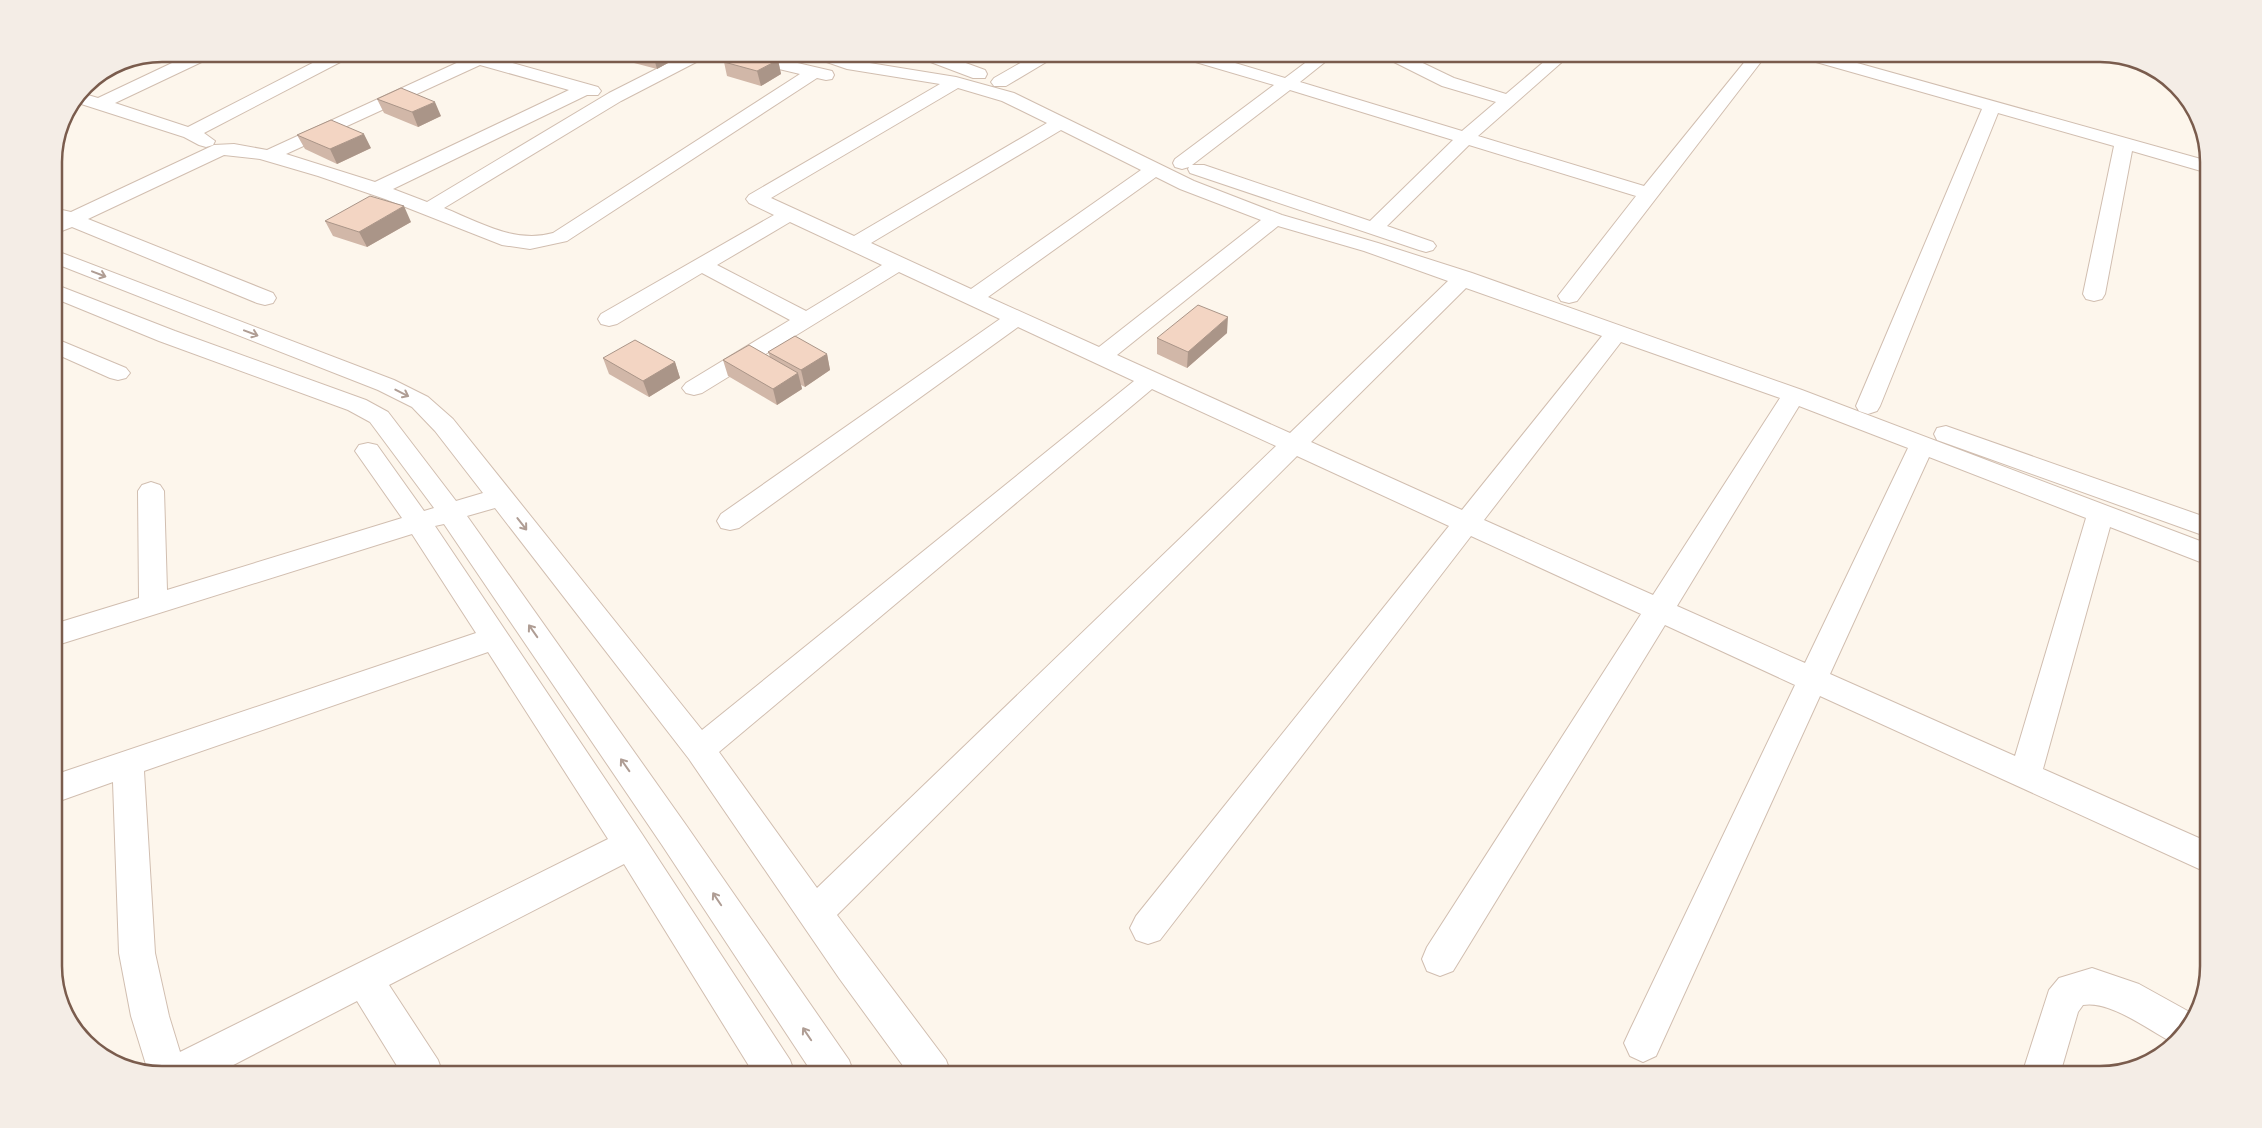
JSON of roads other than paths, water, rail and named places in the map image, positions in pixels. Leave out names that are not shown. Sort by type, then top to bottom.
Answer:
[{"type":"street","points":[[1216,62],[1648,193]]},
{"type":"street","points":[[1182,162],[1316,62]]},
{"type":"street","points":[[1409,62],[1448,82],[1508,100]]},
{"type":"street","points":[[1375,228],[1465,138],[1553,62]]},
{"type":"street","points":[[1569,296],[1648,193],[1753,62]]},
{"type":"street","points":[[1837,62],[2199,164]]},
{"type":"street","points":[[99,104],[185,63]]},
{"type":"street","points":[[190,133],[325,63]]},
{"type":"street","points":[[270,155],[472,63]]},
{"type":"street","points":[[493,63],[616,97]]},
{"type":"street","points":[[429,209],[616,97],[681,63]]},
{"type":"street","points":[[85,99],[190,133],[221,148],[244,149],[270,155],[377,189],[519,244],[539,244],[560,237],[818,63],[847,64],[956,82],[1008,97],[1187,185],[1275,219],[1371,247],[1464,278],[1794,396],[2199,552]]},
{"type":"street","points":[[818,63],[861,83]]},
{"type":"street","points":[[949,63],[1000,82],[1182,162],[1230,181],[1375,228],[1569,296],[2199,525]]},
{"type":"street","points":[[1000,82],[1033,63]]},
{"type":"street","points":[[956,82],[918,97],[756,199],[1466,523],[2200,854]]},
{"type":"street","points":[[377,189],[585,89]]},
{"type":"street","points":[[1868,406],[1992,106]]},
{"type":"street","points":[[855,244],[1060,124]]},
{"type":"street","points":[[2094,294],[2124,143]]},
{"type":"street","points":[[63,219],[221,148]]},
{"type":"street","points":[[972,298],[1155,169]]},
{"type":"street","points":[[609,319],[789,214]]},
{"type":"street","points":[[1100,356],[1275,219]]},
{"type":"street","points":[[63,221],[265,298]]},
{"type":"street","points":[[63,259],[386,385],[420,402],[444,424],[700,750],[926,1066]]},
{"type":"street","points":[[694,388],[898,264]]},
{"type":"street","points":[[702,265],[807,320]]},
{"type":"street","points":[[815,913],[1464,278]]},
{"type":"street","points":[[63,294],[167,336],[357,405],[379,417],[451,513],[674,835],[830,1066]]},
{"type":"street","points":[[730,521],[1016,318]]},
{"type":"street","points":[[1148,928],[1616,333]]},
{"type":"street","points":[[63,350],[118,373]]},
{"type":"street","points":[[700,750],[1150,379]]},
{"type":"street","points":[[1440,958],[1794,396]]},
{"type":"street","points":[[1643,1043],[1922,444]]},
{"type":"street","points":[[368,451],[419,523],[630,844],[771,1066]]},
{"type":"street","points":[[151,491],[153,605]]},
{"type":"street","points":[[63,632],[500,497]]},
{"type":"street","points":[[2025,775],[2101,513]]},
{"type":"street","points":[[63,786],[494,638]]},
{"type":"street","points":[[128,763],[138,954],[150,1016],[166,1066]]},
{"type":"street","points":[[193,1066],[630,844]]},
{"type":"street","points":[[364,979],[419,1066]]},
{"type":"street","points":[[2043,1066],[2062,1003],[2072,990],[2092,986],[2126,997],[2179,1026]]}]
